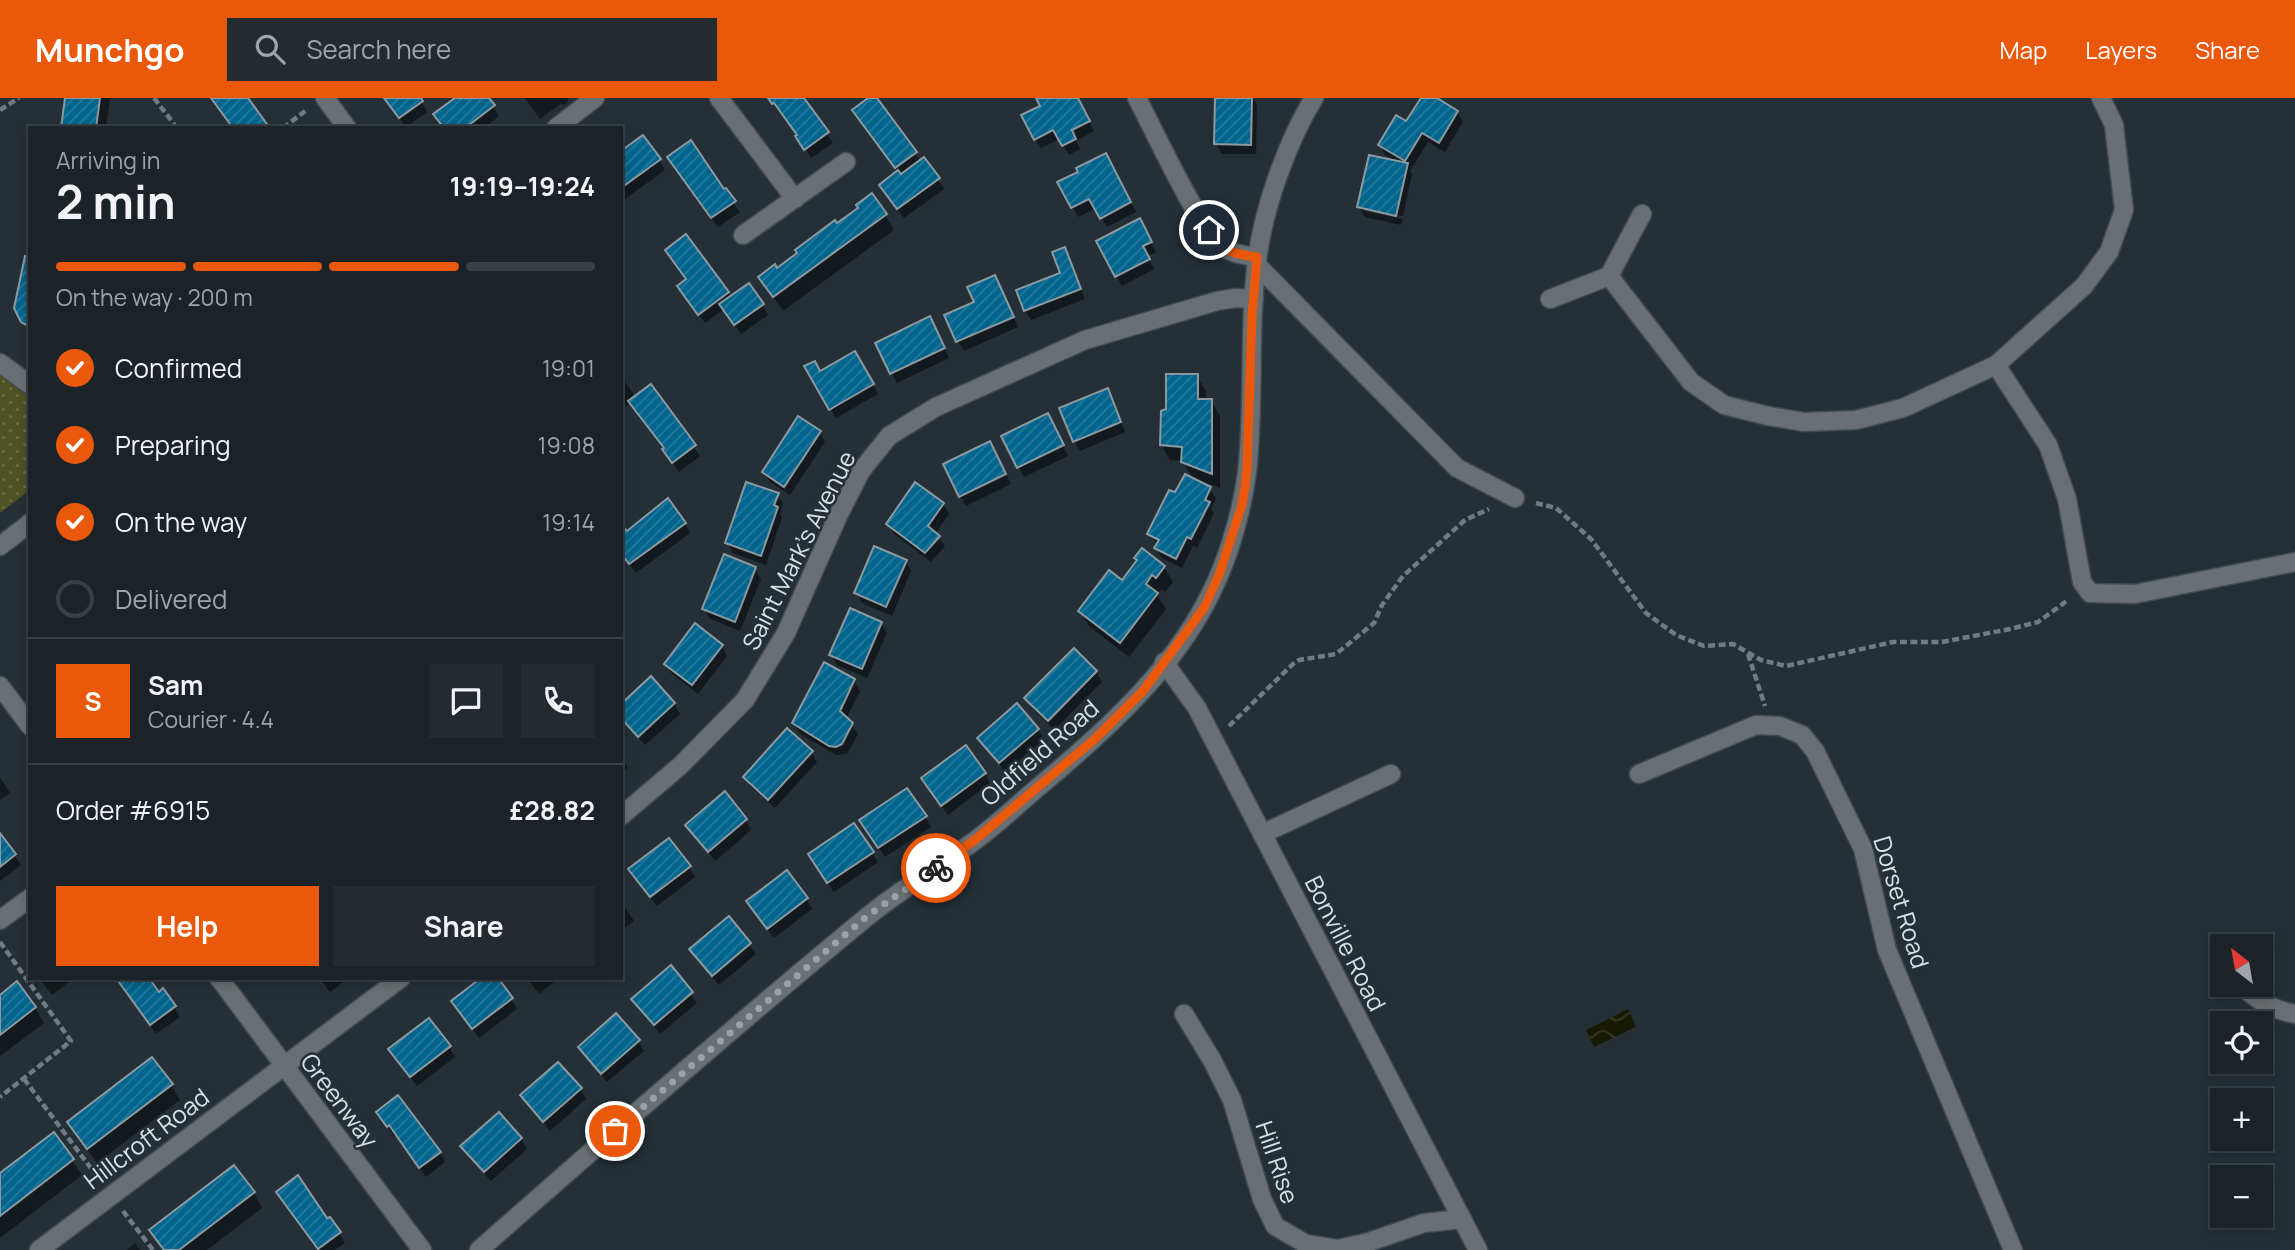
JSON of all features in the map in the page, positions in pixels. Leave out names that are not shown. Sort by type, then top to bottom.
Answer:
[{"type":"street","points":[[559,126],[595,98]]},
{"type":"street","points":[[719,98],[795,199]]},
{"type":"street","points":[[1137,98],[1199,216],[1218,245],[1235,254],[1257,260],[1457,468],[1515,498]]},
{"type":"street","name":"Oldfield Road","points":[[479,1250],[866,917],[976,839],[1096,738],[1143,691],[1204,608],[1219,575],[1242,505],[1247,469],[1257,260],[1277,177],[1305,112],[1314,98]]},
{"type":"street","points":[[1609,276],[1691,382],[1724,405],[1804,422],[1856,420],[1903,408],[1996,365],[2084,286],[2109,252],[2124,210],[2114,125],[2101,98]]},
{"type":"street","points":[[319,102],[345,126]]},
{"type":"street","points":[[743,236],[846,162]]},
{"type":"street","points":[[1550,299],[1609,276],[1642,214]]},
{"type":"street","name":"Saint Mark's Avenue","points":[[623,814],[680,766],[745,700],[786,633],[861,471],[889,436],[936,407],[1085,340],[1217,301],[1254,299]]},
{"type":"street","points":[[0,363],[28,384]]},
{"type":"street","points":[[1996,365],[2048,445],[2067,499],[2077,562],[2090,593],[2134,594],[2295,562]]},
{"type":"street","points":[[0,546],[28,525]]},
{"type":"street","name":"Bonville Road","points":[[1164,662],[1197,708],[1478,1250]]},
{"type":"street","points":[[0,686],[28,723]]},
{"type":"street","name":"Dorset Road","points":[[1639,774],[1755,725],[1780,726],[1802,735],[1815,751],[1863,849],[1887,950],[2013,1250]]},
{"type":"street","points":[[1262,834],[1391,774]]},
{"type":"street","points":[[0,920],[28,899]]},
{"type":"street","name":"Greenway","points":[[220,980],[422,1250]]},
{"type":"street","points":[[283,1065],[398,980]]},
{"type":"street","points":[[2255,998],[2280,1011],[2295,1014]]},
{"type":"street","name":"Hill Rise","points":[[1184,1014],[1232,1100],[1262,1199],[1275,1226],[1306,1244],[1338,1249],[1369,1242],[1424,1223],[1462,1219]]},
{"type":"street","name":"Hillcroft Road","points":[[39,1250],[283,1065]]},
{"type":"path","points":[[0,110],[19,98]]},
{"type":"path","points":[[154,98],[175,126]]},
{"type":"path","points":[[286,126],[319,102]]},
{"type":"path","points":[[1213,741],[1293,664],[1299,660],[1336,654],[1374,623],[1382,605],[1403,576],[1465,520],[1515,498],[1556,508],[1591,539],[1646,613],[1676,635],[1704,646],[1733,644],[1761,660],[1786,666],[1893,642],[1942,642],[2038,622],[2086,588]]},
{"type":"path","points":[[1748,653],[1765,708]]},
{"type":"path","points":[[0,942],[71,1041],[0,1097]]},
{"type":"path","points":[[24,1079],[153,1250]]},
{"type":"green space","points":[[0,368],[28,389],[28,492],[0,513]]},
{"type":"water","points":[[1628,1009],[1636,1027],[1594,1047],[1586,1030]]},
{"type":"building","points":[[65,98],[100,98],[96,126],[61,126]]},
{"type":"building","points":[[211,98],[248,98],[268,126],[232,126]]},
{"type":"building","points":[[384,98],[421,98],[423,101],[399,118]]},
{"type":"building","points":[[455,98],[489,98],[495,105],[468,126],[442,126],[433,114]]},
{"type":"building","points":[[768,98],[804,98],[829,132],[804,150],[795,136],[797,135]]},
{"type":"building","points":[[868,98],[877,98],[917,152],[895,168],[852,110]]},
{"type":"building","points":[[1036,98],[1078,98],[1090,121],[1072,130],[1076,139],[1062,146],[1053,130],[1034,140],[1021,115],[1040,106]]},
{"type":"building","points":[[1215,98],[1252,98],[1251,145],[1214,144]]},
{"type":"building","points":[[1421,98],[1437,98],[1458,111],[1439,143],[1422,133],[1405,161],[1378,145],[1396,115],[1406,121]]},
{"type":"building","points":[[643,135],[661,159],[623,187],[623,150]]},
{"type":"building","points":[[691,140],[724,189],[726,188],[736,201],[711,218],[667,157]]},
{"type":"building","points":[[1106,153],[1131,202],[1100,219],[1089,199],[1071,208],[1057,182],[1078,172],[1076,168]]},
{"type":"building","points":[[1369,155],[1408,163],[1396,216],[1357,207]]},
{"type":"building","points":[[924,157],[940,178],[897,209],[879,185],[898,170],[901,174]]},
{"type":"building","points":[[872,193],[887,214],[773,297],[758,277],[775,264],[777,268],[797,253],[795,250],[835,220],[837,223],[858,208],[856,205]]},
{"type":"building","points":[[1140,218],[1152,242],[1143,246],[1150,259],[1115,277],[1096,241]]},
{"type":"building","points":[[686,234],[729,292],[698,315],[677,286],[686,279],[665,250]]},
{"type":"building","points":[[1065,247],[1081,289],[1024,311],[1016,290],[1060,273],[1052,252]]},
{"type":"building","points":[[25,256],[28,257],[28,326],[21,322],[14,308]]},
{"type":"building","points":[[995,275],[1014,317],[956,342],[944,315],[974,302],[967,287]]},
{"type":"building","points":[[749,283],[764,304],[734,325],[719,304]]},
{"type":"building","points":[[930,316],[945,348],[890,374],[875,343]]},
{"type":"building","points":[[855,351],[874,384],[829,410],[804,366],[815,361],[820,371]]},
{"type":"building","points":[[1166,374],[1198,374],[1198,399],[1212,399],[1212,474],[1181,462],[1182,447],[1160,445],[1161,411],[1166,409]]},
{"type":"building","points":[[651,384],[696,445],[672,463],[662,449],[664,448],[628,401]]},
{"type":"building","points":[[1108,388],[1121,422],[1073,442],[1059,408]]},
{"type":"building","points":[[1048,413],[1064,445],[1017,468],[1001,436]]},
{"type":"building","points":[[798,416],[821,431],[784,487],[762,472]]},
{"type":"building","points":[[990,441],[1006,474],[959,497],[943,464]]},
{"type":"building","points":[[1185,474],[1211,487],[1205,500],[1210,502],[1191,539],[1187,537],[1176,559],[1154,548],[1159,540],[1147,534],[1169,490],[1175,492]]},
{"type":"building","points":[[746,482],[779,493],[774,505],[778,507],[761,556],[725,543]]},
{"type":"building","points":[[915,482],[944,503],[928,526],[940,536],[925,553],[886,524]]},
{"type":"building","points":[[668,498],[686,523],[629,564],[623,556],[623,530],[627,531]]},
{"type":"building","points":[[874,546],[907,560],[886,607],[854,593]]},
{"type":"building","points":[[1142,548],[1165,566],[1156,578],[1152,575],[1146,584],[1158,593],[1120,643],[1078,611],[1109,570],[1122,580],[1137,560],[1134,558]]},
{"type":"building","points":[[724,554],[756,567],[735,622],[702,609]]},
{"type":"building","points":[[850,608],[882,622],[862,669],[829,655]]},
{"type":"building","points":[[695,623],[723,645],[692,685],[664,664]]},
{"type":"building","points":[[1074,648],[1097,671],[1048,721],[1024,698]]},
{"type":"building","points":[[824,662],[855,679],[840,711],[853,723],[842,744],[836,747],[829,746],[792,723]]},
{"type":"building","points":[[651,676],[675,703],[638,737],[623,720],[623,702]]},
{"type":"building","points":[[1017,703],[1039,729],[999,763],[977,738]]},
{"type":"building","points":[[787,728],[813,751],[768,800],[743,777]]},
{"type":"building","points":[[966,745],[986,773],[941,806],[921,778]]},
{"type":"building","points":[[907,788],[927,816],[878,848],[859,820]]},
{"type":"building","points":[[725,791],[747,819],[708,852],[685,825]]},
{"type":"building","points":[[854,823],[874,852],[827,883],[808,854]]},
{"type":"building","points":[[0,833],[16,854],[0,867]]},
{"type":"building","points":[[669,838],[691,866],[650,897],[628,869]]},
{"type":"building","points":[[787,870],[808,898],[767,929],[746,901]]},
{"type":"building","points":[[729,916],[751,943],[712,976],[689,949]]},
{"type":"building","points":[[671,965],[693,992],[654,1025],[631,999]]},
{"type":"building","points":[[117,980],[150,980],[159,992],[163,988],[176,1006],[150,1025]]},
{"type":"building","points":[[478,980],[500,980],[513,998],[472,1029],[451,1001]]},
{"type":"building","points":[[17,981],[36,1007],[0,1035],[0,995]]},
{"type":"building","points":[[616,1013],[640,1040],[601,1074],[578,1047]]},
{"type":"building","points":[[429,1018],[451,1046],[410,1077],[388,1049]]},
{"type":"building","points":[[152,1057],[173,1084],[87,1149],[67,1122]]},
{"type":"building","points":[[558,1062],[582,1088],[543,1122],[520,1095]]},
{"type":"building","points":[[398,1095],[441,1152],[419,1168],[389,1125],[387,1127],[376,1112]]},
{"type":"building","points":[[499,1112],[522,1138],[484,1172],[460,1146]]},
{"type":"building","points":[[54,1132],[74,1159],[0,1216],[0,1173]]},
{"type":"building","points":[[234,1165],[255,1192],[179,1250],[164,1250],[149,1230]]},
{"type":"building","points":[[298,1175],[327,1218],[330,1217],[341,1232],[318,1249],[276,1192]]},
{"type":"way so far","points":[[615,1131],[866,917],[936,868]]},
{"type":"route","points":[[936,868],[976,839],[1096,738],[1143,691],[1204,608],[1219,575],[1242,505],[1247,469],[1252,316],[1257,257],[1235,254],[1218,245],[1209,230]]}]
